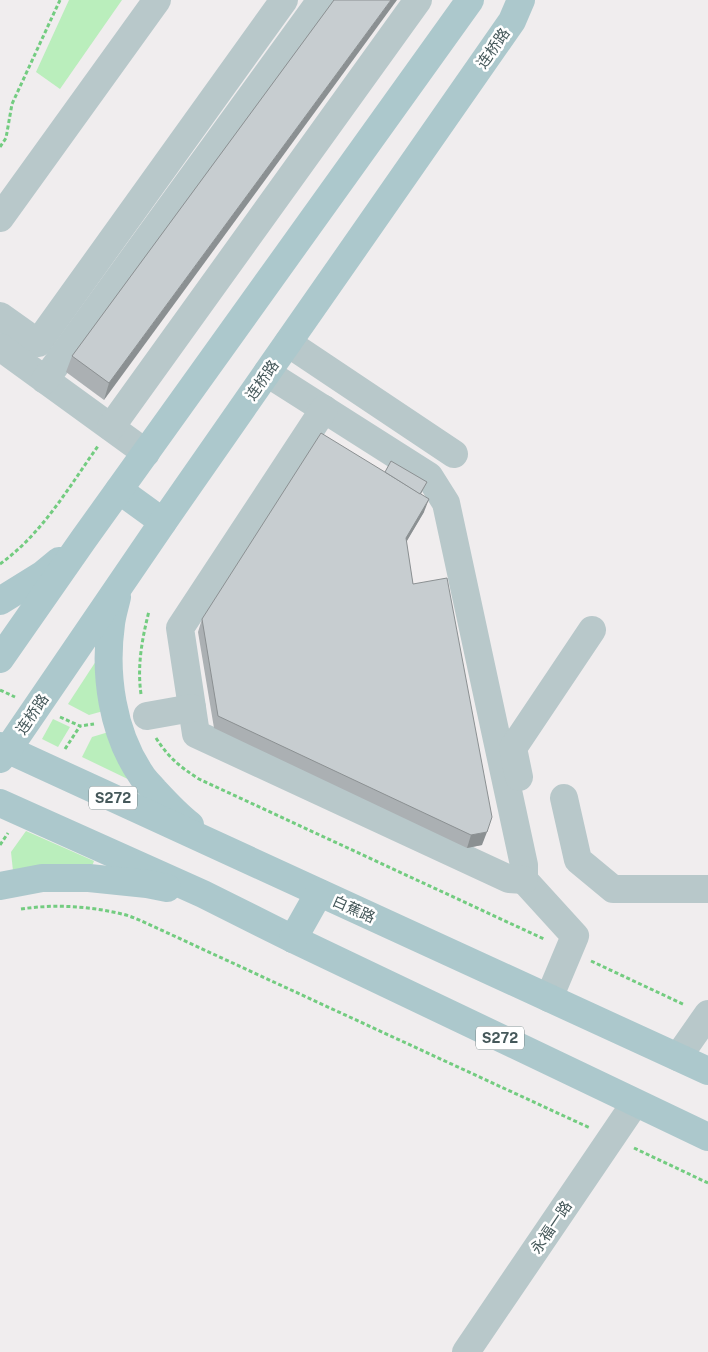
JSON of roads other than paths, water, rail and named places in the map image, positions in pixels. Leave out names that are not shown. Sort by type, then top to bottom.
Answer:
[{"type":"main road","points":[[0,659],[83,540],[470,0]]},
{"type":"main road","name":"连桥路","points":[[3,752],[512,21],[521,0]]},
{"type":"main road","points":[[119,490],[163,522]]},
{"type":"main road","points":[[0,601],[42,575],[83,540]]},
{"type":"main road","points":[[120,584],[111,623],[109,662],[111,692],[118,723],[128,751],[142,776],[176,814],[218,846]]},
{"type":"main road","name":"白蕉路","points":[[3,752],[218,846],[708,1071]]},
{"type":"main road","name":"S272","points":[[0,803],[203,894],[293,939],[708,1137]]},
{"type":"main road","points":[[0,886],[42,878],[89,878],[147,884],[203,894]]},
{"type":"main road","points":[[293,939],[319,893]]},
{"type":"street","points":[[0,218],[157,0]]},
{"type":"street","points":[[0,316],[38,343],[284,0]]},
{"type":"street","points":[[45,380],[321,0]]},
{"type":"street","points":[[111,427],[418,0]]},
{"type":"street","points":[[288,343],[454,454]]},
{"type":"street","points":[[0,347],[146,452]]},
{"type":"street","points":[[267,373],[428,476],[446,503],[524,865],[532,888],[575,936],[549,998]]},
{"type":"street","points":[[324,409],[180,628],[196,734],[508,879],[532,888]]},
{"type":"street","points":[[532,888],[540,877],[513,748],[592,630]]},
{"type":"street","points":[[147,716],[192,708]]},
{"type":"street","points":[[564,798],[578,860],[613,889],[708,889]]},
{"type":"street","points":[[678,1057],[708,1015]]},
{"type":"street","name":"永福一路","points":[[466,1352],[635,1102]]}]
